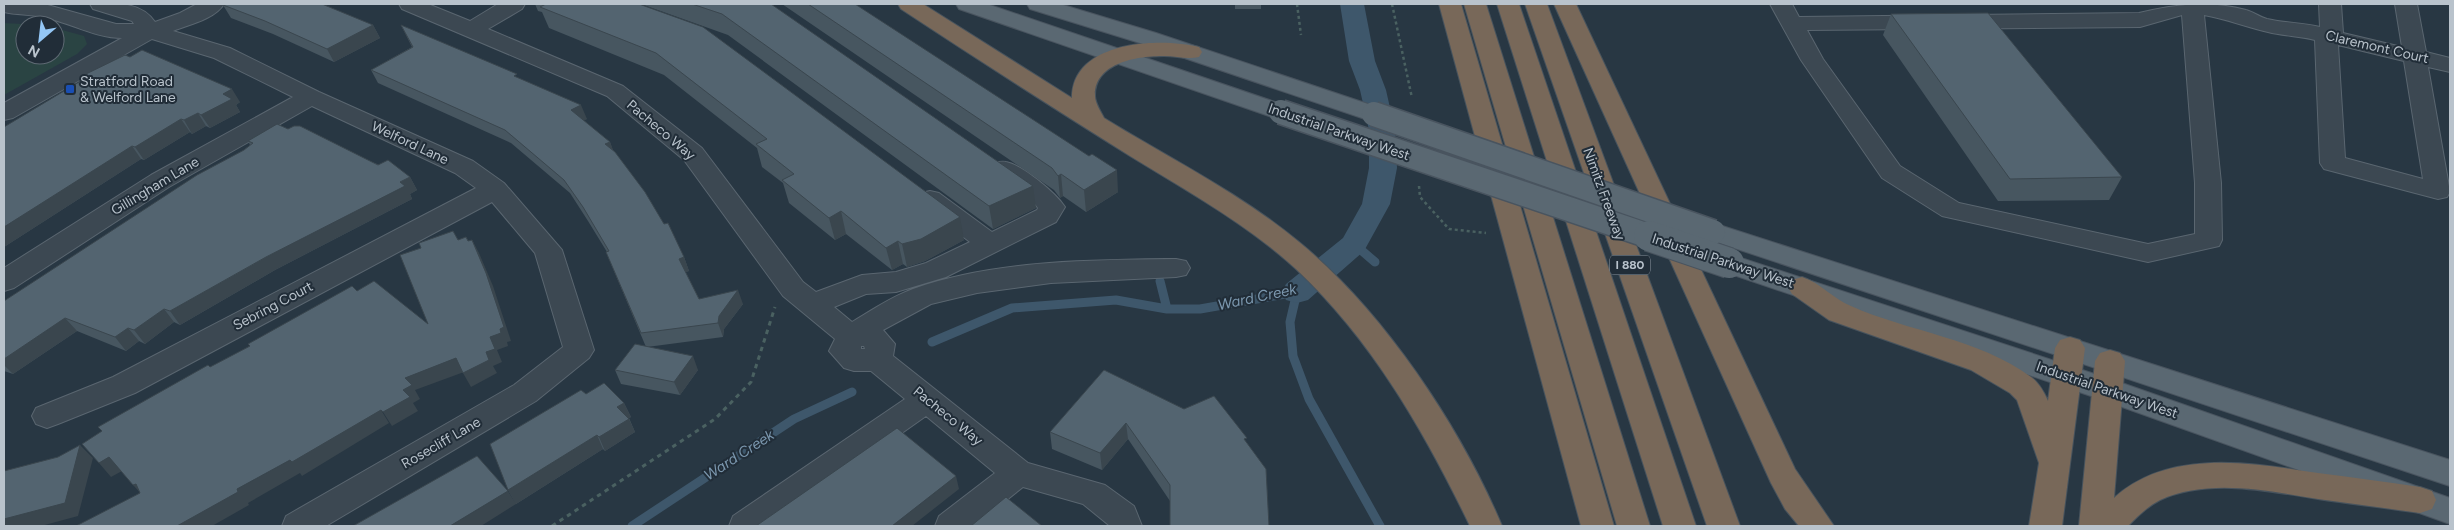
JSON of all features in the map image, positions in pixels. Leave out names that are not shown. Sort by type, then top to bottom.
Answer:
[{"type":"highway","points":[[909,4],[1093,122],[1264,228],[1306,264],[1345,302],[1407,382],[1462,476],[1486,526]]},
{"type":"highway","points":[[1450,4],[1598,526]]},
{"type":"highway","points":[[1476,4],[1634,526]]},
{"type":"highway","name":"I 880","points":[[1508,4],[1680,526]]},
{"type":"highway","name":"Nimitz Freeway","points":[[1536,4],[1724,526]]},
{"type":"highway","points":[[1565,4],[1777,465],[1798,500],[1818,526]]},
{"type":"highway","points":[[1093,122],[1083,96],[1086,84],[1092,73],[1104,62],[1140,51],[1158,49],[1191,52]]},
{"type":"highway","points":[[1802,287],[1839,313],[1981,362],[2021,384],[2030,395],[2055,464]]},
{"type":"highway","points":[[2046,526],[2068,362]]},
{"type":"highway","points":[[2095,526],[2109,376]]},
{"type":"highway","points":[[2108,526],[2125,507],[2148,492],[2177,481],[2213,474],[2256,476],[2420,500]]},
{"type":"main road","name":"Industrial Parkway West","points":[[967,4],[1802,287],[2068,362]]},
{"type":"main road","name":"Industrial Parkway West","points":[[1038,4],[1278,80],[1713,232],[2109,376],[2450,511]]},
{"type":"main road","name":"Industrial Parkway West","points":[[2109,376],[2450,473]]},
{"type":"street","points":[[4,4],[19,9],[49,7],[115,31],[150,31],[168,12],[183,4]]},
{"type":"street","points":[[102,4],[140,16],[150,31]]},
{"type":"street","points":[[4,113],[150,31],[188,18],[213,4]]},
{"type":"street","points":[[472,31],[489,17],[514,4]]},
{"type":"street","points":[[2330,4],[2320,34],[2333,163],[2438,191],[2413,56],[2406,4]]},
{"type":"street","name":"Pacheco Way","points":[[419,5],[472,31],[615,91],[693,154],[802,297],[851,336],[844,351],[854,360],[878,360],[1018,473]]},
{"type":"street","points":[[2192,5],[2208,183],[2209,240],[2148,254],[1951,210],[1891,172],[1812,60],[1786,14],[2140,20],[2192,5]]},
{"type":"street","name":"Claremont Court","points":[[2192,5],[2240,14],[2249,21],[2288,30],[2320,34],[2450,65]]},
{"type":"street","name":"Welford Lane","points":[[150,31],[222,53],[311,97],[464,167],[495,189],[548,250],[578,350]]},
{"type":"street","name":"Gillingham Lane","points":[[4,281],[160,181],[311,97]]},
{"type":"street","points":[[802,297],[862,285],[896,282],[936,270],[1047,216],[1052,207],[1044,198],[980,154]]},
{"type":"street","points":[[911,185],[991,244]]},
{"type":"street","name":"Sebring Court","points":[[47,416],[124,385],[495,189]]},
{"type":"street","points":[[851,336],[914,301],[951,288],[996,280],[1082,270],[1176,268]]},
{"type":"street","name":"Rosecliff Lane","points":[[298,526],[525,393],[578,350]]},
{"type":"street","points":[[745,526],[927,399]]},
{"type":"street","points":[[951,526],[1018,473],[1093,494],[1122,516],[1126,526]]},
{"type":"path","points":[[1298,4],[1302,35]]},
{"type":"path","points":[[552,526],[715,420],[751,382],[772,310],[802,297]]},
{"type":"green space","points":[[4,23],[15,24],[15,65],[57,65],[4,95]]},
{"type":"green space","points":[[65,31],[84,36],[87,44],[77,54],[65,61]]},
{"type":"building","points":[[322,4],[373,25],[327,49],[265,21],[223,5]]},
{"type":"building","points":[[546,4],[639,4],[703,27],[960,217],[921,239],[902,244],[898,241],[886,248],[841,211],[829,218],[782,180],[794,174],[756,144],[767,139],[656,53],[540,7]]},
{"type":"building","points":[[692,4],[771,4],[1033,186],[989,206],[722,14]]},
{"type":"building","points":[[808,4],[855,4],[1089,156],[1092,154],[1117,170],[1084,190],[1061,174],[1058,176],[1052,168]]},
{"type":"building","points":[[1988,13],[2122,177],[2010,179],[1891,14]]},
{"type":"building","points":[[401,25],[517,74],[514,76],[581,105],[571,110],[610,142],[605,144],[615,152],[645,192],[664,224],[668,223],[684,257],[679,259],[699,299],[738,290],[719,316],[718,323],[641,333],[606,252],[609,251],[583,207],[564,180],[505,130],[371,70],[413,47]]},
{"type":"building","points":[[142,50],[232,89],[223,94],[232,99],[201,115],[198,113],[184,120],[181,119],[135,147],[132,146],[4,227],[4,127],[89,76],[86,74],[125,55],[130,57]]},
{"type":"building","points":[[277,124],[288,129],[300,126],[378,165],[388,160],[410,177],[400,182],[405,186],[266,257],[170,311],[164,309],[134,330],[128,328],[115,337],[65,318],[4,359],[4,301],[197,175],[244,150],[253,143],[248,141]]},
{"type":"building","points":[[453,231],[458,240],[466,237],[468,241],[472,240],[486,273],[504,327],[500,329],[501,333],[490,337],[495,349],[486,352],[489,360],[463,373],[456,358],[405,378],[412,385],[403,390],[410,397],[383,412],[381,410],[292,462],[290,460],[237,489],[238,492],[177,526],[76,526],[140,493],[136,484],[133,485],[109,457],[99,463],[82,444],[102,431],[98,427],[208,365],[210,367],[250,346],[248,344],[352,286],[357,291],[374,281],[428,324],[400,255],[421,248],[419,243]]},
{"type":"building","points":[[635,344],[693,356],[674,382],[615,370]]},
{"type":"building","points":[[1104,370],[1184,409],[1214,396],[1247,438],[1244,439],[1266,469],[1269,526],[1170,526],[1170,485],[1126,423],[1100,453],[1050,432]]},
{"type":"building","points":[[604,383],[624,403],[617,407],[629,419],[599,437],[597,435],[508,490],[490,444],[581,390],[586,394]]},
{"type":"building","points":[[897,428],[956,476],[892,526],[756,526]]},
{"type":"building","points":[[80,445],[65,503],[4,519],[4,471],[58,457]]},
{"type":"building","points":[[477,456],[508,491],[450,526],[353,526]]},
{"type":"building","points":[[1006,497],[1042,526],[971,526]]},
{"type":"waterway","name":"Ward Creek","points":[[1297,292],[1354,244],[1376,204],[1383,168],[1382,130],[1373,90],[1362,61],[1352,4]]},
{"type":"waterway","points":[[1354,244],[1375,262]]},
{"type":"waterway","points":[[1160,281],[1167,309]]},
{"type":"waterway","points":[[1167,309],[1200,309],[1297,292],[1290,322],[1293,356],[1309,399],[1380,526]]},
{"type":"waterway","name":"Ward Creek","points":[[932,342],[1012,308],[1116,300],[1167,309]]},
{"type":"waterway","name":"Ward Creek","points":[[632,526],[794,419],[852,392]]},
{"type":"place","name":"Stratford Road & Welford Lane","points":[[70,89]]}]
